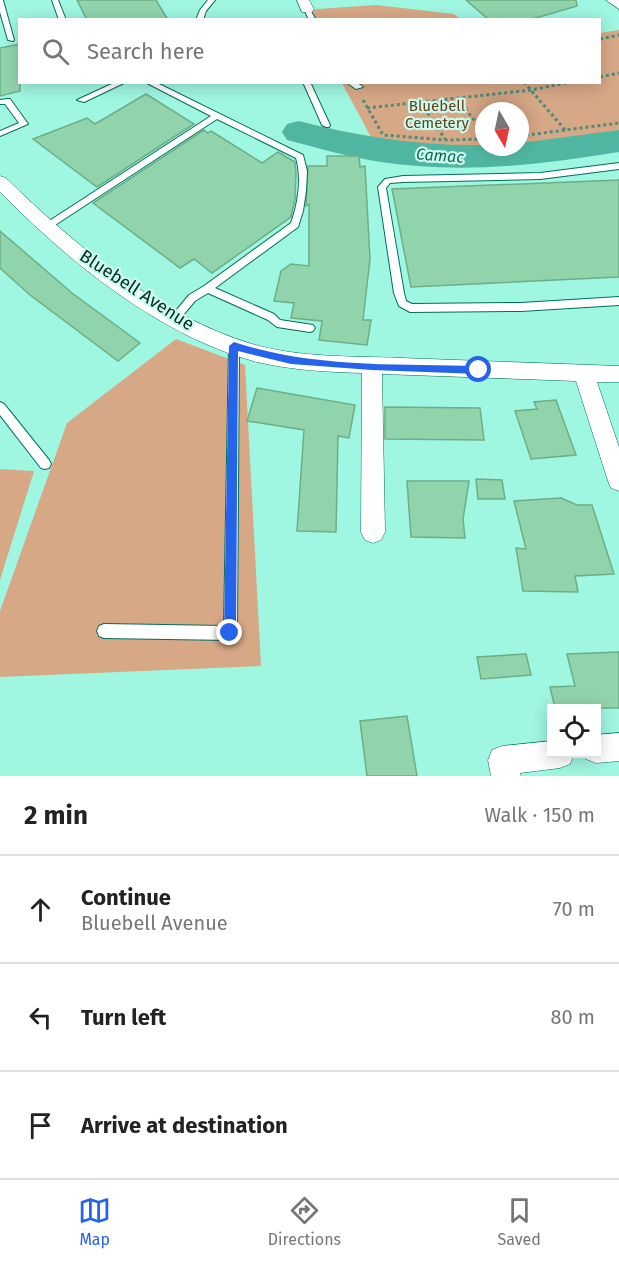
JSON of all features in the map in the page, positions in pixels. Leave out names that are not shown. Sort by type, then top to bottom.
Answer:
[{"type":"street","points":[[612,0],[619,5]]},
{"type":"street","name":"Bluebell Avenue","points":[[0,182],[46,227],[119,281],[175,318],[253,353],[291,360],[372,366],[619,374]]},
{"type":"street","points":[[372,366],[373,532]]},
{"type":"street","points":[[584,374],[619,482]]},
{"type":"street","points":[[601,749],[619,747]]},
{"type":"street","points":[[506,776],[502,760],[547,755]]},
{"type":"lane","points":[[0,0],[11,40]]},
{"type":"lane","points":[[55,0],[62,18]]},
{"type":"lane","points":[[200,18],[203,10],[212,0]]},
{"type":"lane","points":[[81,100],[118,84]]},
{"type":"lane","points":[[152,84],[300,157],[303,164],[295,225],[192,298],[175,318]]},
{"type":"lane","points":[[307,84],[326,125]]},
{"type":"lane","points":[[353,84],[359,87]]},
{"type":"lane","points":[[0,102],[7,101],[24,124],[0,134]]},
{"type":"lane","points":[[46,227],[216,116]]},
{"type":"lane","points":[[619,166],[540,176],[403,179],[388,182],[382,187],[399,293],[402,303],[410,308],[521,307],[619,301]]},
{"type":"lane","points":[[207,289],[271,317],[277,323],[310,328]]},
{"type":"lane","points":[[104,631],[230,633],[234,346]]},
{"type":"lane","points":[[0,407],[45,464]]},
{"type":"path","points":[[601,39],[619,35]]},
{"type":"path","points":[[601,77],[619,73]]},
{"type":"path","points":[[526,84],[565,131]]},
{"type":"path","points":[[367,108],[531,90],[561,84]]},
{"type":"path","points":[[359,87],[358,92],[383,135],[446,140],[475,139]]},
{"type":"path","points":[[458,99],[475,121]]},
{"type":"path","points":[[421,103],[446,140]]},
{"type":"path","points":[[529,135],[619,123]]},
{"type":"green space","points":[[376,5],[454,14],[459,18],[309,18],[305,10]]},
{"type":"green space","name":"Bluebell Cemetery","points":[[619,30],[619,130],[529,143],[529,102],[475,102],[475,146],[442,147],[372,139],[343,84],[601,84],[601,33]]},
{"type":"green space","points":[[176,339],[245,365],[261,666],[0,677],[0,611],[67,423]]},
{"type":"green space","points":[[0,469],[34,471],[0,580]]},
{"type":"building","points":[[77,0],[156,0],[167,18],[86,18]]},
{"type":"building","points":[[466,0],[576,0],[577,6],[536,18],[487,18]]},
{"type":"building","points":[[18,44],[20,91],[0,96],[0,48]]},
{"type":"building","points":[[146,94],[194,124],[97,187],[33,139],[87,118],[95,124]]},
{"type":"building","points":[[204,130],[208,133],[211,131],[262,163],[278,152],[295,162],[296,174],[295,199],[291,217],[212,273],[194,259],[180,268],[93,203]]},
{"type":"building","points":[[327,156],[359,156],[360,167],[365,166],[370,259],[363,320],[371,320],[367,345],[319,340],[322,321],[291,318],[294,303],[274,301],[281,271],[291,264],[309,266],[309,204],[306,206],[308,166],[327,166]]},
{"type":"building","points":[[619,180],[619,277],[411,287],[392,189]]},
{"type":"building","points":[[0,231],[72,293],[140,343],[118,361],[30,295],[0,268]]},
{"type":"building","points":[[257,388],[355,405],[349,438],[338,436],[336,532],[297,531],[304,430],[247,421]]},
{"type":"building","points":[[556,400],[576,455],[531,459],[515,411],[537,409],[534,402]]},
{"type":"building","points":[[385,407],[480,408],[484,440],[385,439]]},
{"type":"building","points":[[476,479],[502,480],[505,499],[478,499]]},
{"type":"building","points":[[407,481],[469,481],[463,519],[465,538],[411,537]]},
{"type":"building","points":[[561,498],[577,505],[592,505],[614,574],[575,576],[578,592],[523,591],[516,548],[526,549],[514,501]]},
{"type":"building","points":[[619,652],[619,708],[601,708],[601,704],[554,704],[550,687],[575,686],[567,654]]},
{"type":"building","points":[[526,654],[531,675],[481,679],[477,657]]},
{"type":"building","points":[[407,716],[417,776],[367,776],[360,721]]},
{"type":"waterway","name":"Camac","points":[[299,132],[379,151],[458,157],[538,153],[619,141]]},
{"type":"route","points":[[230,633],[232,357],[234,346],[253,353],[331,364],[479,370]]}]
